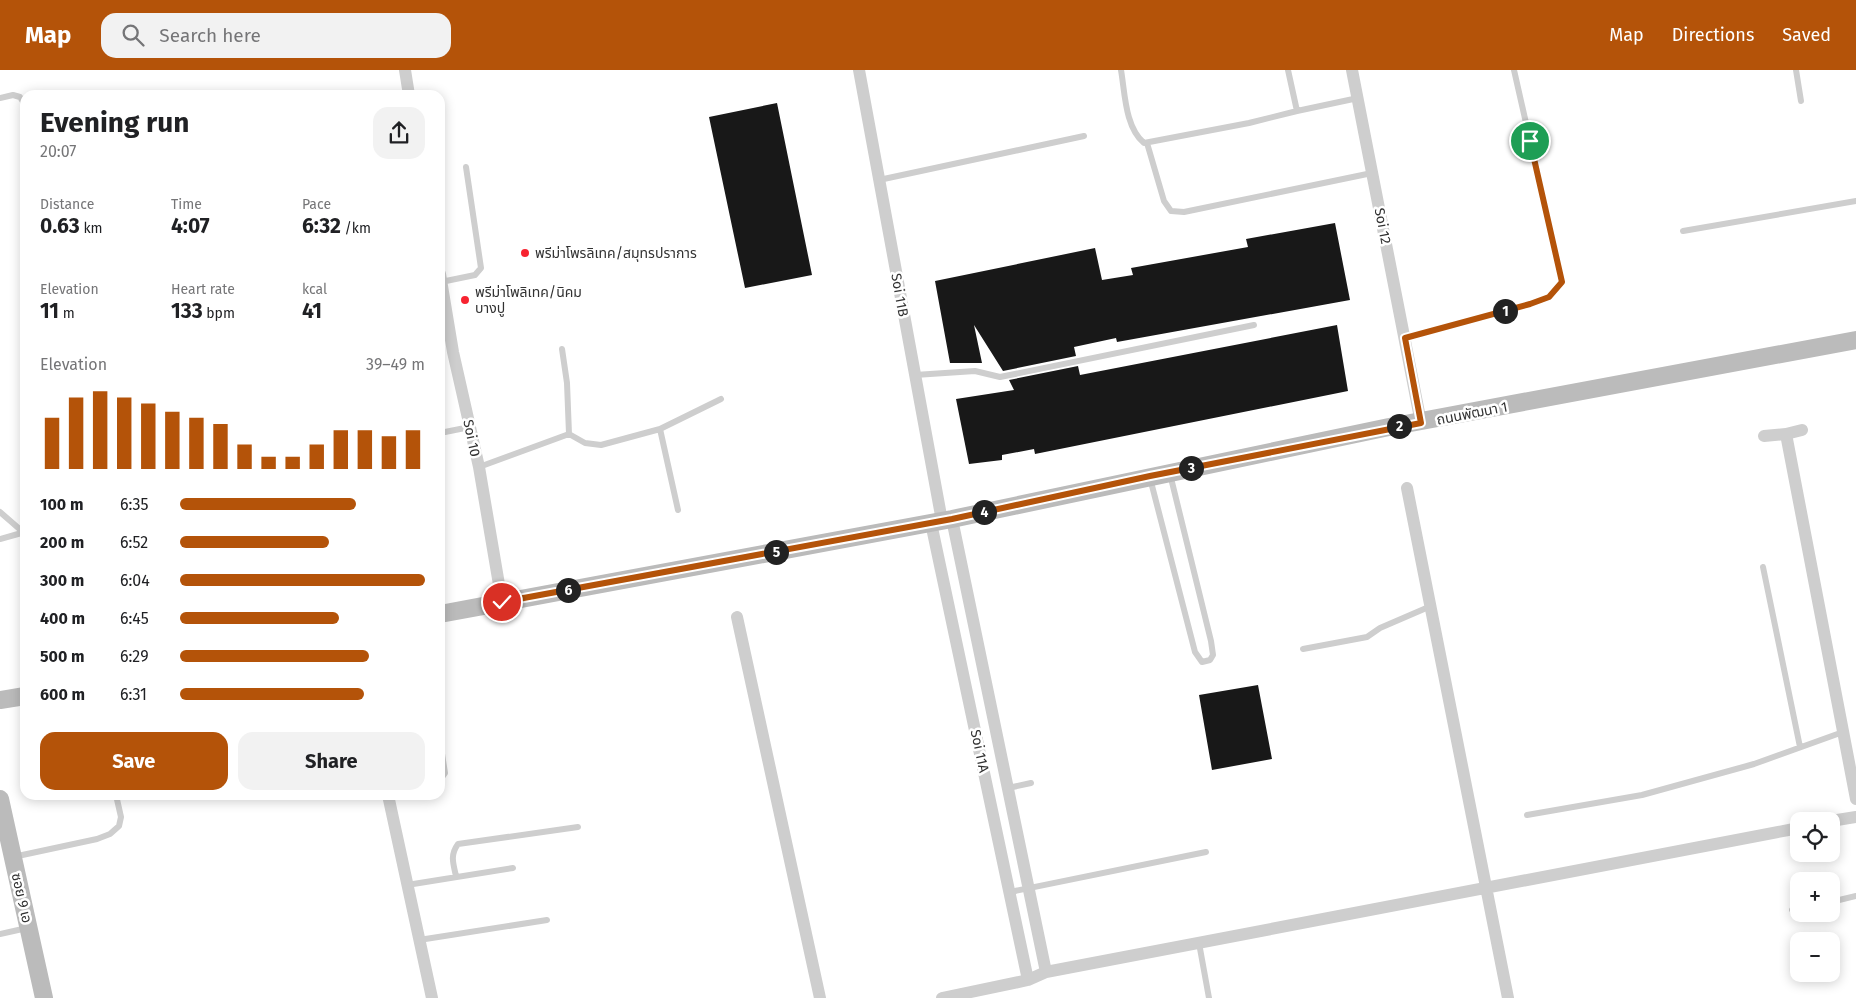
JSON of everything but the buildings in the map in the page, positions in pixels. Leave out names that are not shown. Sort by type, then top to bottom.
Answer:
[{"type":"main road","name":"ถนนพัฒนา 1","points":[[445,613],[942,521],[1170,472],[1856,340]]},
{"type":"main road","points":[[0,700],[20,697]]},
{"type":"main road","name":"ซอย 9 เอ","points":[[0,799],[44,998]]},
{"type":"street","points":[[405,70],[408,90]]},
{"type":"street","name":"Soi 11B","points":[[858,70],[942,521]]},
{"type":"street","name":"Soi 12","points":[[1352,70],[1421,423]]},
{"type":"street","name":"Soi 10","points":[[445,303],[453,352],[479,467],[502,602]]},
{"type":"street","points":[[1764,436],[1802,430]]},
{"type":"street","points":[[1786,434],[1856,798]]},
{"type":"street","points":[[1407,488],[1488,886],[1508,998]]},
{"type":"street","points":[[942,521],[1002,759],[1046,972]]},
{"type":"street","name":"Soi 11A","points":[[942,521],[982,762],[1028,980]]},
{"type":"street","points":[[737,617],[820,998]]},
{"type":"street","points":[[982,762],[1002,759]]},
{"type":"street","points":[[390,800],[432,998]]},
{"type":"street","points":[[1840,820],[1856,817]]},
{"type":"street","points":[[942,998],[1028,980],[1046,972],[1790,830]]},
{"type":"street","points":[[1002,856],[1021,853]]},
{"type":"lane","points":[[1121,70],[1132,127],[1136,136],[1144,143],[1249,123],[1358,98]]},
{"type":"lane","points":[[1288,70],[1297,111]]},
{"type":"lane","points":[[1405,338],[1530,304],[1549,297],[1562,282],[1514,70]]},
{"type":"lane","points":[[1796,70],[1801,101]]},
{"type":"lane","points":[[0,98],[13,95],[20,97]]},
{"type":"lane","points":[[879,180],[1084,136]]},
{"type":"lane","points":[[1147,143],[1164,201],[1171,211],[1184,212],[1372,173]]},
{"type":"lane","points":[[445,278],[476,275],[481,268],[466,167]]},
{"type":"lane","points":[[1683,231],[1856,201]]},
{"type":"lane","points":[[915,375],[975,371],[1000,377],[1254,325]]},
{"type":"lane","points":[[562,349],[567,383],[570,434]]},
{"type":"lane","points":[[570,434],[585,443],[601,445],[660,429],[721,399]]},
{"type":"lane","points":[[445,432],[470,427]]},
{"type":"lane","points":[[660,429],[678,510]]},
{"type":"lane","points":[[479,467],[570,434]]},
{"type":"lane","points":[[1150,476],[1195,652],[1202,662],[1210,660],[1213,655],[1211,641],[1170,472]]},
{"type":"lane","points":[[0,512],[20,529]]},
{"type":"lane","points":[[0,539],[20,533]]},
{"type":"lane","points":[[1763,567],[1800,748]]},
{"type":"lane","points":[[1302,649],[1367,637],[1380,628],[1431,606]]},
{"type":"lane","points":[[1527,815],[1642,795],[1754,764],[1843,732]]},
{"type":"lane","points":[[1008,788],[1032,784]]},
{"type":"lane","points":[[13,858],[97,839],[110,834],[119,826],[121,817],[117,800]]},
{"type":"lane","points":[[456,876],[452,860],[458,844],[578,827]]},
{"type":"lane","points":[[1010,892],[1206,852]]},
{"type":"lane","points":[[407,885],[513,868]]},
{"type":"lane","points":[[1840,900],[1856,896]]},
{"type":"lane","points":[[419,940],[548,920]]},
{"type":"lane","points":[[0,934],[28,927]]},
{"type":"lane","points":[[1199,942],[1209,998]]},
{"type":"place","name":"พรีม่าโพรลิเทค/สมุทรปราการ","points":[[525,253]]},
{"type":"place","name":"พรีม่าโพลิเทค/นิคม บางปู","points":[[465,300]]},
{"type":"route","points":[[502,602],[952,519],[1389,427],[1421,423],[1405,338],[1530,304],[1549,297],[1562,282],[1530,141]]}]
